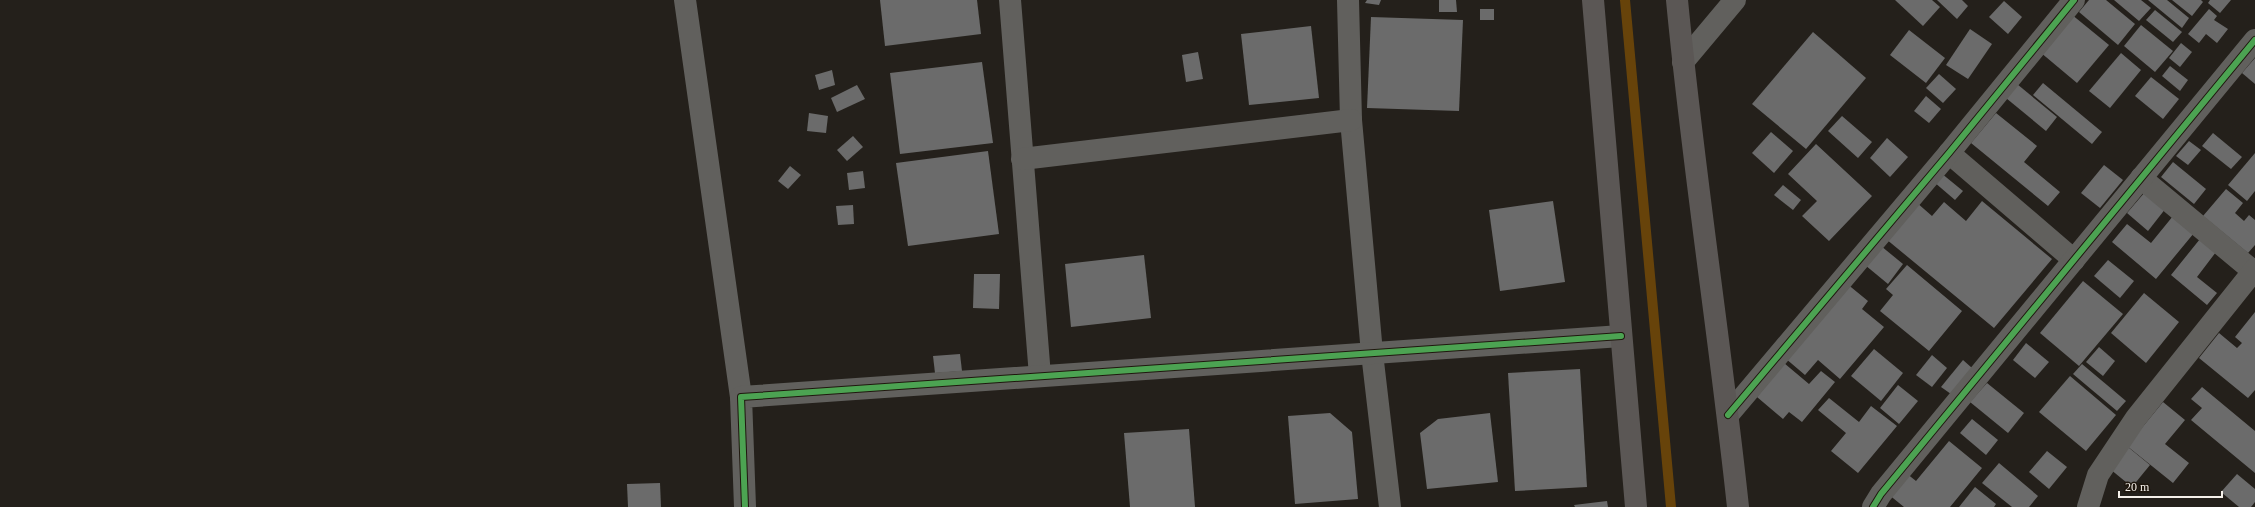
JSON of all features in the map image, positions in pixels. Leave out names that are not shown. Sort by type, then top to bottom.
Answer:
[{"type":"main road","points":[[1593,0],[1636,507]]},
{"type":"main road","points":[[1677,0],[1683,62],[1728,415],[1738,507]]},
{"type":"street","points":[[685,0],[741,397],[745,507]]},
{"type":"street","points":[[1010,0],[1040,376]]},
{"type":"street","points":[[1348,0],[1351,120],[1372,353],[1390,507]]},
{"type":"street","points":[[1683,62],[1735,0]]},
{"type":"street","points":[[1728,415],[1949,153],[2074,0]]},
{"type":"street","points":[[1873,507],[1881,494],[2255,40]]},
{"type":"street","points":[[1022,159],[1351,120]]},
{"type":"street","points":[[1949,153],[2074,260]]},
{"type":"street","points":[[2088,507],[2098,475],[2136,418],[2254,270],[2141,178]]},
{"type":"street","points":[[741,397],[1621,336]]},
{"type":"building","points":[[880,0],[977,0],[981,34],[885,46]]},
{"type":"building","points":[[1367,0],[1381,0],[1379,5],[1365,3]]},
{"type":"building","points":[[1439,0],[1456,0],[1457,12],[1439,12]]},
{"type":"building","points":[[1895,0],[1932,0],[1940,7],[1923,26]]},
{"type":"building","points":[[1937,0],[1962,0],[1968,6],[1957,19]]},
{"type":"building","points":[[2089,0],[2106,0],[2135,24],[2118,45],[2079,12]]},
{"type":"building","points":[[2114,0],[2141,0],[2151,8],[2139,21]]},
{"type":"building","points":[[2148,0],[2167,0],[2189,18],[2182,28]]},
{"type":"building","points":[[2172,0],[2201,0],[2203,2],[2192,16]]},
{"type":"building","points":[[2210,0],[2231,0],[2220,13],[2208,3]]},
{"type":"building","points":[[2004,1],[2022,17],[2008,34],[1989,17]]},
{"type":"building","points":[[1480,9],[1494,9],[1494,20],[1480,20]]},
{"type":"building","points":[[2209,9],[2217,16],[2214,20],[2228,29],[2217,43],[2206,34],[2199,43],[2188,34]]},
{"type":"building","points":[[2155,10],[2182,32],[2173,42],[2146,20]]},
{"type":"building","points":[[2071,14],[2109,45],[2077,83],[2040,52]]},
{"type":"building","points":[[1371,17],[1463,20],[1459,111],[1367,108]]},
{"type":"building","points":[[2141,25],[2173,51],[2155,72],[2124,46]]},
{"type":"building","points":[[1311,26],[1319,98],[1249,105],[1241,34]]},
{"type":"building","points":[[1970,29],[1992,44],[1968,79],[1946,65]]},
{"type":"building","points":[[1909,30],[1945,58],[1926,83],[1890,55]]},
{"type":"building","points":[[1813,32],[1866,78],[1806,149],[1752,104]]},
{"type":"building","points":[[2181,43],[2192,52],[2180,67],[2169,58]]},
{"type":"building","points":[[1198,52],[1203,79],[1186,82],[1182,55]]},
{"type":"building","points":[[2121,53],[2141,70],[2110,108],[2089,91]]},
{"type":"building","points":[[2255,58],[2255,84],[2242,73]]},
{"type":"building","points":[[982,62],[993,143],[900,154],[890,73]]},
{"type":"building","points":[[2170,66],[2188,80],[2180,91],[2162,76]]},
{"type":"building","points":[[832,70],[835,85],[819,90],[815,75]]},
{"type":"building","points":[[1939,74],[1956,89],[1943,103],[1926,88]]},
{"type":"building","points":[[2151,77],[2179,99],[2163,119],[2135,96]]},
{"type":"building","points":[[2043,83],[2102,132],[2092,144],[2033,95]]},
{"type":"building","points":[[2017,84],[2057,117],[2046,131],[2006,98]]},
{"type":"building","points":[[857,85],[865,99],[837,112],[831,98]]},
{"type":"building","points":[[1926,96],[1941,109],[1929,123],[1914,111]]},
{"type":"building","points":[[809,113],[828,116],[826,133],[807,131]]},
{"type":"building","points":[[1996,113],[2037,146],[2024,162],[2060,192],[2048,206],[1971,143]]},
{"type":"building","points":[[1842,116],[1872,142],[1858,158],[1828,131]]},
{"type":"building","points":[[1771,132],[1793,151],[1774,173],[1752,153]]},
{"type":"building","points":[[2213,133],[2242,157],[2231,169],[2202,146]]},
{"type":"building","points":[[853,136],[863,147],[847,161],[837,150]]},
{"type":"building","points":[[1887,138],[1908,157],[1890,177],[1870,158]]},
{"type":"building","points":[[2189,141],[2201,150],[2188,165],[2176,156]]},
{"type":"building","points":[[1816,144],[1872,196],[1829,241],[1802,216],[1817,201],[1788,174]]},
{"type":"building","points":[[988,151],[999,234],[908,246],[896,163]]},
{"type":"building","points":[[2255,153],[2255,191],[2247,201],[2228,185]]},
{"type":"building","points":[[2173,162],[2206,189],[2194,204],[2161,177]]},
{"type":"building","points":[[2104,165],[2123,180],[2100,208],[2081,193]]},
{"type":"building","points":[[790,166],[801,175],[788,189],[778,181]]},
{"type":"building","points":[[863,171],[865,188],[849,190],[847,173]]},
{"type":"building","points":[[1941,173],[1963,191],[1955,200],[1934,182]]},
{"type":"building","points":[[1783,185],[1801,200],[1793,210],[1774,195]]},
{"type":"building","points":[[2226,189],[2243,203],[2235,213],[2244,221],[2249,215],[2255,220],[2255,245],[2248,253],[2203,216]]},
{"type":"building","points":[[2145,192],[2166,208],[2148,231],[2127,213]]},
{"type":"building","points":[[1553,201],[1565,282],[1500,291],[1489,210]]},
{"type":"building","points":[[1982,201],[2052,259],[1994,328],[1886,239],[1916,202],[1932,216],[1944,202],[1966,221]]},
{"type":"building","points":[[853,205],[854,224],[838,225],[836,206]]},
{"type":"building","points":[[2173,216],[2194,233],[2156,279],[2112,242],[2127,224],[2151,243]]},
{"type":"building","points":[[2200,239],[2216,252],[2197,277],[2217,293],[2207,305],[2171,275]]},
{"type":"building","points":[[1881,246],[1903,264],[1888,284],[1865,265]]},
{"type":"building","points":[[1144,255],[1151,318],[1071,327],[1065,264]]},
{"type":"building","points":[[2108,260],[2134,281],[2120,298],[2094,276]]},
{"type":"building","points":[[1907,265],[1962,311],[1929,351],[1880,311],[1893,295],[1886,289]]},
{"type":"building","points":[[974,274],[1000,274],[999,309],[973,308]]},
{"type":"building","points":[[2083,281],[2123,314],[2079,366],[2040,333]]},
{"type":"building","points":[[1846,283],[1868,301],[1862,309],[1884,327],[1840,379],[1818,360],[1805,375],[1785,358]]},
{"type":"building","points":[[2144,293],[2179,322],[2146,363],[2111,333]]},
{"type":"building","points":[[2255,312],[2255,390],[2248,398],[2199,358],[2219,333],[2237,348],[2242,343],[2235,337]]},
{"type":"building","points":[[2026,343],[2049,362],[2035,378],[2013,360]]},
{"type":"building","points":[[2099,347],[2115,361],[2103,376],[2086,362]]},
{"type":"building","points":[[1874,349],[1903,373],[1881,401],[1851,376]]},
{"type":"building","points":[[960,354],[962,371],[935,373],[933,356]]},
{"type":"building","points":[[1932,355],[1947,368],[1932,387],[1916,375]]},
{"type":"building","points":[[1963,360],[1972,368],[1951,394],[1941,387]]},
{"type":"building","points":[[1784,363],[1809,384],[1821,371],[1835,382],[1802,422],[1789,412],[1783,419],[1757,397]]},
{"type":"building","points":[[2082,364],[2126,401],[2117,411],[2073,374]]},
{"type":"building","points":[[1580,369],[1587,487],[1515,491],[1508,373]]},
{"type":"building","points":[[2070,376],[2116,415],[2086,451],[2039,412]]},
{"type":"building","points":[[1987,383],[2024,413],[2008,433],[1970,402]]},
{"type":"building","points":[[1898,385],[1918,401],[1899,424],[1880,408]]},
{"type":"building","points":[[2202,387],[2255,431],[2255,473],[2191,420],[2202,408],[2191,399]]},
{"type":"building","points":[[1829,398],[1859,422],[1871,406],[1897,426],[1858,473],[1831,451],[1846,433],[1818,410]]},
{"type":"building","points":[[2163,402],[2185,420],[2165,444],[2189,463],[2173,483],[2127,446]]},
{"type":"building","points":[[1330,413],[1352,432],[1358,499],[1295,504],[1288,416]]},
{"type":"building","points":[[1490,413],[1498,482],[1427,489],[1420,433],[1438,419]]},
{"type":"building","points":[[1972,419],[1998,440],[1986,455],[1960,433]]},
{"type":"building","points":[[1189,429],[1195,507],[1130,507],[1124,433]]},
{"type":"building","points":[[1949,441],[1982,468],[1950,507],[1904,507],[1888,494],[1906,473],[1916,481]]},
{"type":"building","points":[[2128,447],[2150,465],[2132,487],[2110,469]]},
{"type":"building","points":[[2047,451],[2067,467],[2049,489],[2029,472]]},
{"type":"building","points":[[1999,463],[2038,496],[2029,507],[2012,507],[1982,483]]},
{"type":"building","points":[[2237,474],[2255,489],[2255,502],[2251,507],[2239,507],[2221,492]]},
{"type":"building","points":[[660,483],[661,507],[628,507],[627,484]]},
{"type":"building","points":[[1975,487],[1996,504],[1994,507],[1959,507]]},
{"type":"building","points":[[1607,501],[1608,507],[1575,507],[1574,505]]},
{"type":"waterway","points":[[1625,0],[1671,507]]},
{"type":"cycle path","points":[[1728,415],[1949,153],[2074,0]]},
{"type":"cycle path","points":[[1873,507],[1881,494],[2255,40]]},
{"type":"cycle path","points":[[745,507],[741,397],[1621,336]]}]
